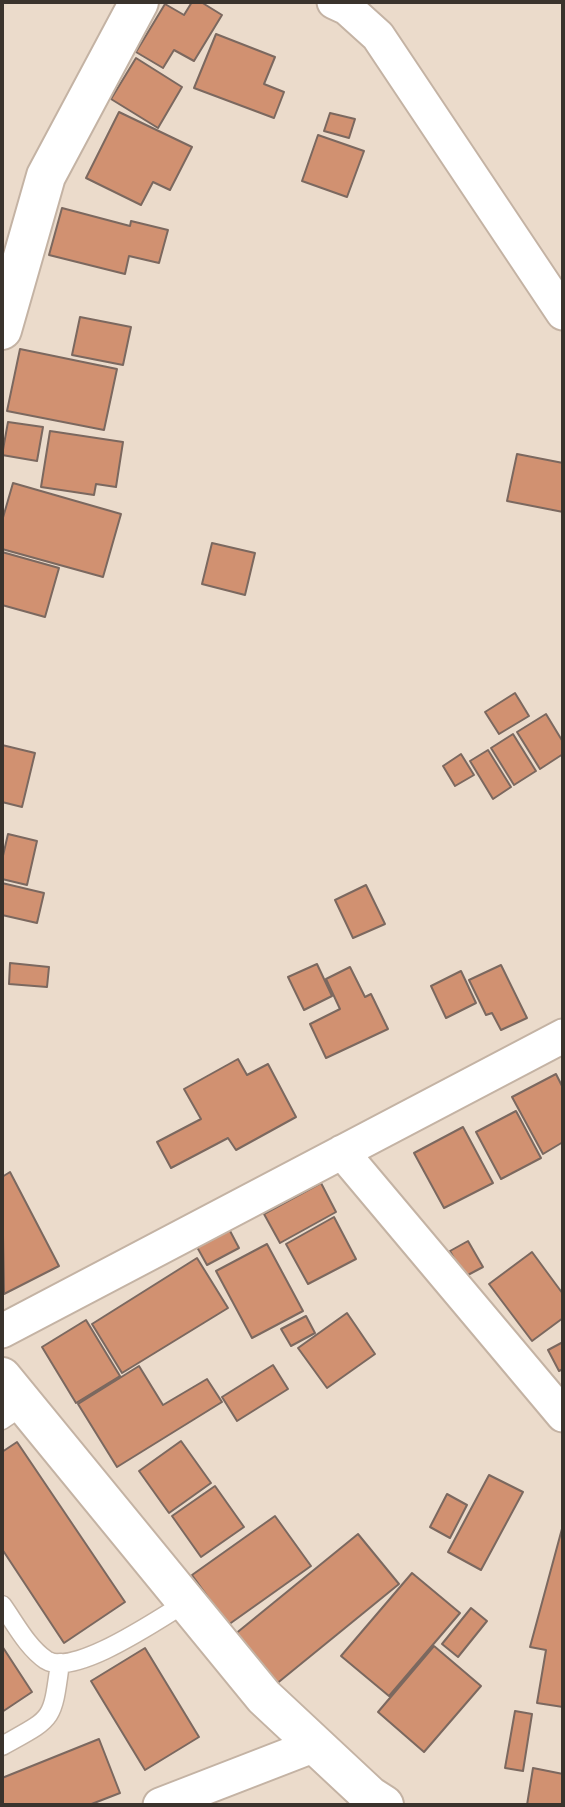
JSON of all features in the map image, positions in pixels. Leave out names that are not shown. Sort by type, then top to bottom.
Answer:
[{"type":"main road","points":[[2,330],[46,176],[139,2]]},
{"type":"main road","points":[[9,1401],[187,1602],[264,1697],[384,1805]]},
{"type":"street","points":[[334,2],[347,8],[378,36],[563,313]]},
{"type":"street","points":[[2,1331],[563,1036]]},
{"type":"street","points":[[342,1152],[563,1415]]},
{"type":"street","points":[[160,1805],[315,1745]]},
{"type":"lane","points":[[2,1605],[29,1645],[48,1661],[60,1663],[93,1656],[187,1602]]},
{"type":"lane","points":[[2,1746],[40,1725],[54,1710],[60,1663]]},
{"type":"building","points":[[192,2],[201,2],[222,15],[194,61],[174,50],[163,68],[136,52],[165,4],[184,15]]},
{"type":"building","points":[[216,34],[275,57],[264,84],[284,92],[274,118],[194,88]]},
{"type":"building","points":[[136,58],[182,87],[158,128],[111,99]]},
{"type":"building","points":[[119,112],[192,147],[170,190],[153,182],[141,205],[86,178]]},
{"type":"building","points":[[330,113],[355,119],[349,138],[324,131]]},
{"type":"building","points":[[318,135],[364,151],[347,197],[302,181]]},
{"type":"building","points":[[62,208],[130,226],[131,221],[168,230],[159,263],[129,256],[125,274],[49,255]]},
{"type":"building","points":[[80,317],[131,327],[123,365],[72,355]]},
{"type":"building","points":[[20,349],[117,369],[104,430],[7,411]]},
{"type":"building","points":[[8,422],[43,427],[37,461],[2,455]]},
{"type":"building","points":[[50,431],[123,442],[116,487],[96,484],[94,495],[41,487]]},
{"type":"building","points":[[517,454],[563,463],[563,512],[507,501]]},
{"type":"building","points":[[13,483],[121,514],[103,577],[2,549],[2,521]]},
{"type":"building","points":[[212,543],[255,553],[245,595],[202,584]]},
{"type":"building","points":[[2,552],[59,568],[45,617],[2,605]]},
{"type":"building","points":[[515,693],[529,716],[499,734],[485,712]]},
{"type":"building","points":[[546,714],[563,742],[563,754],[540,769],[517,732]]},
{"type":"building","points":[[513,734],[536,771],[514,785],[491,748]]},
{"type":"building","points":[[2,745],[35,753],[22,807],[2,802]]},
{"type":"building","points":[[488,750],[511,787],[493,799],[470,761]]},
{"type":"building","points":[[461,754],[474,775],[455,786],[443,766]]},
{"type":"building","points":[[8,834],[37,841],[27,885],[2,879],[2,860]]},
{"type":"building","points":[[2,883],[44,893],[37,923],[2,915]]},
{"type":"building","points":[[366,885],[385,924],[353,938],[335,900]]},
{"type":"building","points":[[10,963],[49,967],[47,987],[9,984]]},
{"type":"building","points":[[317,964],[332,996],[304,1010],[288,977]]},
{"type":"building","points":[[501,965],[527,1018],[501,1030],[492,1013],[486,1015],[469,980]]},
{"type":"building","points":[[350,967],[365,997],[371,994],[388,1029],[326,1058],[310,1024],[340,1009],[326,979]]},
{"type":"building","points":[[461,971],[476,1003],[446,1018],[431,986]]},
{"type":"building","points":[[238,1059],[247,1075],[268,1064],[296,1117],[236,1150],[228,1138],[171,1168],[157,1142],[201,1119],[184,1089]]},
{"type":"building","points":[[556,1074],[563,1088],[563,1142],[543,1154],[512,1097]]},
{"type":"building","points":[[516,1111],[541,1158],[501,1179],[476,1132]]},
{"type":"building","points":[[463,1127],[493,1183],[444,1208],[414,1153]]},
{"type":"building","points":[[10,1172],[59,1266],[4,1294],[2,1177]]},
{"type":"building","points":[[321,1183],[336,1212],[280,1243],[264,1214]]},
{"type":"building","points":[[334,1217],[356,1259],[308,1284],[286,1244]]},
{"type":"building","points":[[229,1229],[239,1248],[207,1265],[197,1247]]},
{"type":"building","points":[[468,1241],[483,1267],[464,1277],[450,1251]]},
{"type":"building","points":[[267,1244],[303,1311],[252,1338],[216,1271]]},
{"type":"building","points":[[532,1252],[563,1294],[563,1318],[532,1341],[489,1284]]},
{"type":"building","points":[[197,1258],[228,1308],[122,1373],[92,1324]]},
{"type":"building","points":[[347,1313],[375,1354],[327,1388],[298,1348]]},
{"type":"building","points":[[306,1316],[315,1333],[291,1346],[281,1329]]},
{"type":"building","points":[[86,1320],[120,1376],[76,1403],[42,1347]]},
{"type":"building","points":[[563,1342],[563,1369],[559,1371],[548,1350]]},
{"type":"building","points":[[273,1365],[288,1389],[237,1421],[222,1397]]},
{"type":"building","points":[[139,1366],[163,1405],[207,1379],[222,1402],[117,1467],[78,1404]]},
{"type":"building","points":[[181,1441],[211,1483],[169,1513],[139,1471]]},
{"type":"building","points":[[17,1442],[125,1602],[64,1643],[2,1549],[2,1452]]},
{"type":"building","points":[[489,1475],[523,1492],[481,1570],[448,1552]]},
{"type":"building","points":[[215,1486],[244,1527],[201,1557],[172,1516]]},
{"type":"building","points":[[447,1494],[467,1505],[450,1538],[430,1527]]},
{"type":"building","points":[[275,1516],[311,1566],[228,1625],[192,1575]]},
{"type":"building","points":[[563,1525],[563,1707],[537,1703],[546,1650],[530,1647]]},
{"type":"building","points":[[358,1534],[399,1584],[275,1685],[234,1635]]},
{"type":"building","points":[[412,1573],[460,1613],[389,1696],[341,1656]]},
{"type":"building","points":[[471,1608],[487,1621],[458,1657],[442,1644]]},
{"type":"building","points":[[2,1646],[32,1692],[2,1712]]},
{"type":"building","points":[[434,1646],[481,1686],[424,1752],[378,1712]]},
{"type":"building","points":[[145,1648],[199,1737],[145,1770],[91,1681]]},
{"type":"building","points":[[515,1711],[532,1714],[523,1771],[505,1768]]},
{"type":"building","points":[[99,1739],[120,1793],[89,1805],[2,1805],[2,1778]]},
{"type":"building","points":[[533,1768],[563,1774],[563,1805],[527,1805]]}]
